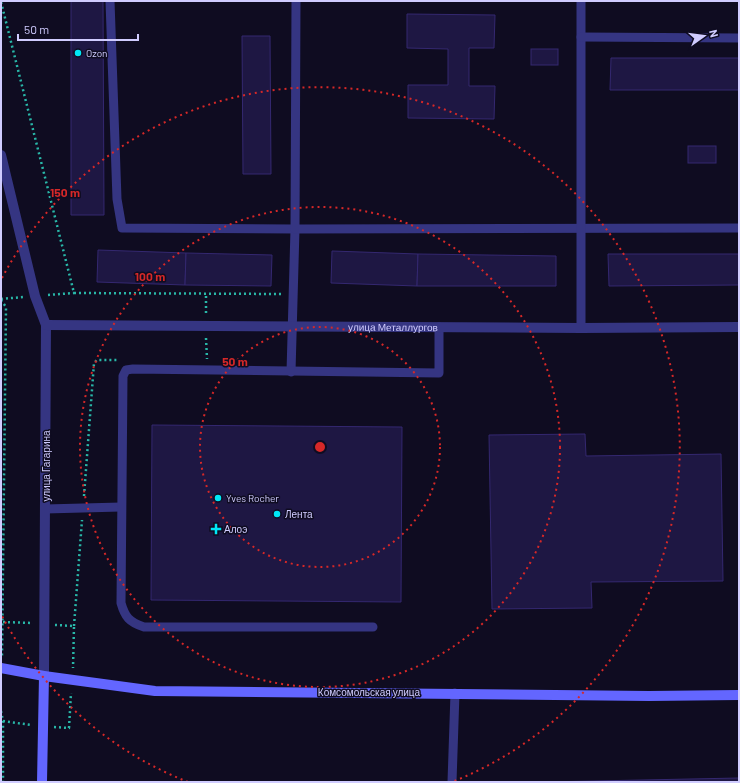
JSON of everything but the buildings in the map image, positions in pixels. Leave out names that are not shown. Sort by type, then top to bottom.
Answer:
[{"type":"main road","name":"Комсомольская улица","points":[[1,668],[44,676],[155,691],[649,696],[739,695]]},
{"type":"main road","name":"улица Гагарина","points":[[42,782],[44,676]]},
{"type":"street","name":"улица Гагарина","points":[[1,156],[35,296],[46,325],[44,676]]},
{"type":"street","name":"улица Металлургов","points":[[46,325],[581,328],[739,327]]},
{"type":"lane","points":[[110,1],[117,199],[122,228],[739,228]]},
{"type":"lane","points":[[291,372],[294,326],[296,1]]},
{"type":"lane","points":[[581,1],[581,328]]},
{"type":"lane","points":[[581,37],[739,38]]},
{"type":"lane","points":[[373,627],[144,627],[132,623],[124,615],[121,603],[123,376],[126,370],[133,369],[438,373],[439,327]]},
{"type":"lane","points":[[45,509],[122,507]]},
{"type":"lane","points":[[452,782],[455,693]]},
{"type":"path","points":[[1,2],[74,292],[294,294]]},
{"type":"path","points":[[1,300],[6,307],[3,387],[1,668]]},
{"type":"path","points":[[1,405],[4,402]]},
{"type":"path","points":[[1,711],[3,721],[3,782]]},
{"type":"place","name":"Ozon","points":[[78,53]]},
{"type":"place","name":"Yves Rocher","points":[[218,498]]},
{"type":"place","name":"Лента","points":[[277,514]]},
{"type":"place","name":"Алоэ","points":[[216,529]]}]
